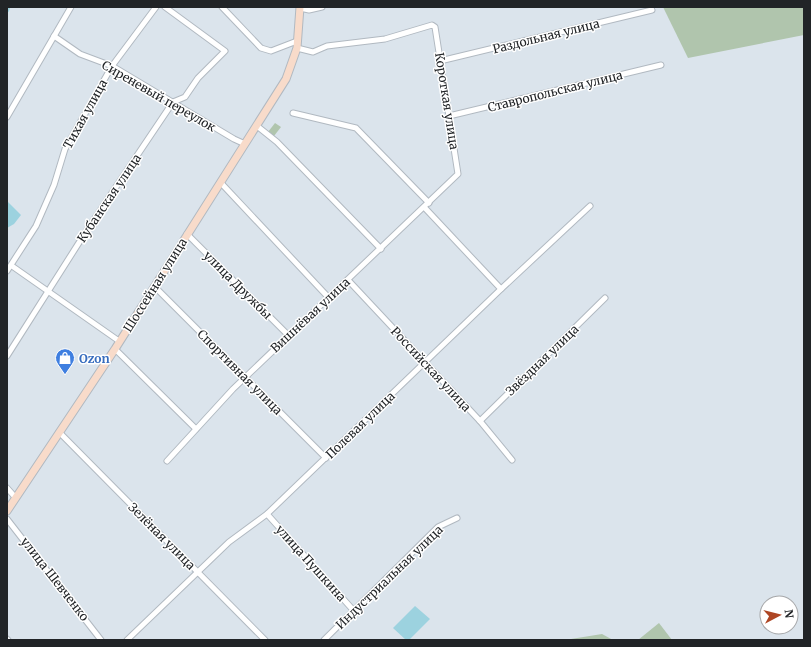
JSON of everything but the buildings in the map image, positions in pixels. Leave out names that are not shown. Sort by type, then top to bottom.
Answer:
[{"type":"main road","name":"Шоссейная улица","points":[[7,511],[115,349],[286,78],[296,48],[300,8]]},
{"type":"street","points":[[7,117],[72,7]]},
{"type":"street","name":"Тихая улица","points":[[7,271],[12,266],[36,226],[54,185],[65,149],[112,66],[156,7]]},
{"type":"street","name":"Кубанская улица","points":[[7,356],[87,230],[174,102],[185,97],[198,78],[225,51],[165,7]]},
{"type":"street","points":[[222,7],[261,48],[271,51],[296,48]]},
{"type":"street","points":[[300,8],[309,10],[322,7]]},
{"type":"street","name":"Раздольная улица","points":[[440,61],[652,10]]},
{"type":"street","name":"Короткая улица","points":[[296,48],[313,52],[328,46],[385,39],[432,25],[435,27],[458,174]]},
{"type":"street","name":"Сиреневый переулок","points":[[54,36],[80,54],[112,66],[234,139],[245,144]]},
{"type":"street","name":"Ставропольская улица","points":[[449,116],[662,65]]},
{"type":"street","points":[[293,112],[356,128],[429,203]]},
{"type":"street","points":[[257,126],[277,142],[381,249]]},
{"type":"street","name":"Вишнёвая улица","points":[[167,461],[245,377],[458,174]]},
{"type":"street","points":[[221,183],[329,298]]},
{"type":"street","name":"Полевая улица","points":[[127,640],[229,542],[267,514],[501,289],[590,206]]},
{"type":"street","points":[[424,207],[501,289]]},
{"type":"street","name":"улица Дружбы","points":[[187,234],[289,336]]},
{"type":"street","points":[[12,266],[119,341]]},
{"type":"street","name":"Российская улица","points":[[348,280],[480,421],[512,460]]},
{"type":"street","name":"Спортивная улица","points":[[154,286],[326,458]]},
{"type":"street","name":"Звёздная улица","points":[[480,421],[605,298]]},
{"type":"street","points":[[115,349],[196,429]]},
{"type":"street","name":"Зелёная улица","points":[[59,432],[265,640]]},
{"type":"street","points":[[7,488],[15,497]]},
{"type":"street","name":"улица Пушкина","points":[[267,514],[354,611]]},
{"type":"street","name":"Индустриальная улица","points":[[324,640],[438,527],[457,518]]},
{"type":"street","name":"улица Шевченко","points":[[7,519],[101,640]]},
{"type":"green space","points":[[663,7],[804,7],[804,35],[688,58]]},
{"type":"green space","points":[[275,123],[281,127],[274,136],[268,132]]},
{"type":"green space","points":[[659,623],[672,640],[638,640]]},
{"type":"green space","points":[[602,634],[613,640],[569,640],[571,639]]},
{"type":"water","points":[[7,201],[21,215],[14,224],[7,228]]},
{"type":"water","points":[[415,606],[430,619],[409,640],[406,640],[393,628]]},
{"type":"place","name":"Ozon","points":[[65,375]]}]
